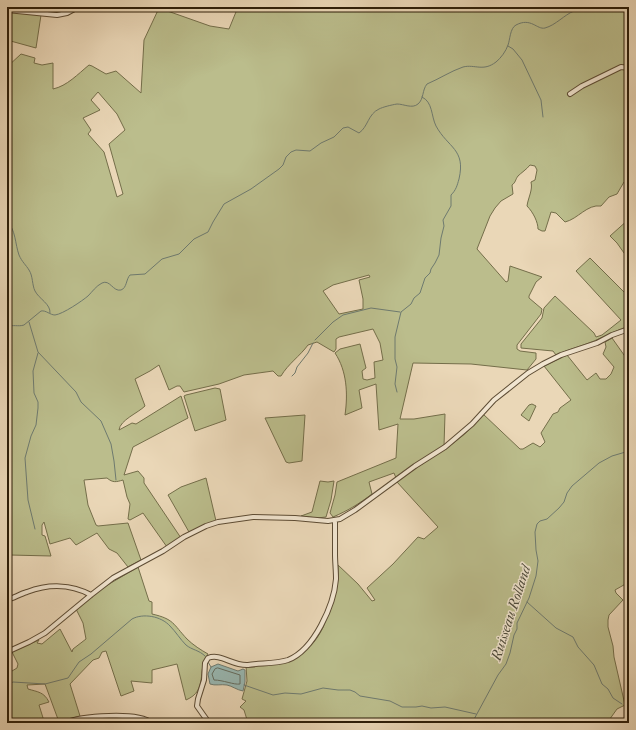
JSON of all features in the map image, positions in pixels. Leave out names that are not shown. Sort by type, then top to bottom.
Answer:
[{"type":"street","points":[[7,10],[57,15],[78,7]]},
{"type":"street","points":[[570,94],[582,86],[621,67],[629,68]]},
{"type":"street","points":[[7,652],[38,638],[113,578],[163,551],[197,530],[218,522],[253,517],[335,521],[355,510],[415,466],[444,448],[472,424],[494,400],[528,373],[561,355],[597,343],[612,335],[629,329]]},
{"type":"street","points":[[209,723],[207,718],[197,706],[204,680],[205,663],[208,658],[213,656],[219,657],[238,665],[277,662],[289,659],[314,638],[324,618],[335,585],[335,521]]},
{"type":"street","points":[[7,600],[27,592],[52,586],[68,587],[91,595]]},
{"type":"street","points":[[64,723],[81,718],[105,716],[140,718],[148,720],[152,723]]},
{"type":"green space","points":[[238,7],[629,7],[629,181],[624,182],[617,194],[609,197],[601,206],[591,207],[565,222],[556,213],[551,212],[545,231],[542,231],[538,229],[535,217],[527,206],[531,191],[531,182],[535,180],[537,170],[535,166],[530,165],[518,176],[512,185],[513,194],[501,201],[490,216],[477,249],[506,282],[508,281],[510,266],[542,277],[536,282],[529,296],[529,298],[542,309],[541,314],[517,345],[517,349],[520,351],[536,353],[536,359],[527,370],[471,364],[413,363],[400,419],[414,419],[445,414],[444,446],[396,478],[394,473],[369,482],[372,494],[353,507],[333,517],[330,513],[337,482],[396,458],[398,424],[379,430],[376,384],[359,390],[362,408],[345,415],[346,383],[342,367],[335,353],[340,349],[360,344],[366,368],[362,371],[363,379],[367,380],[375,378],[374,362],[383,360],[380,343],[373,329],[339,337],[336,339],[336,349],[334,352],[317,342],[308,345],[281,376],[278,376],[273,371],[244,375],[219,384],[184,392],[180,386],[169,390],[159,365],[135,379],[145,406],[122,423],[119,430],[132,423],[136,424],[181,396],[188,418],[133,447],[124,475],[138,471],[144,478],[144,483],[181,538],[167,547],[143,513],[130,520],[128,519],[130,504],[123,480],[115,482],[107,478],[84,480],[88,505],[96,525],[128,523],[141,560],[128,567],[117,553],[109,549],[97,533],[76,545],[70,538],[50,544],[44,522],[42,525],[42,535],[45,536],[51,556],[10,555],[10,551],[7,551],[7,67],[21,54],[35,58],[34,63],[42,65],[53,63],[53,89],[68,82],[89,65],[106,74],[116,71],[141,93],[144,40],[159,8],[210,26],[229,29]],"holes":[[[98,92],[117,114],[125,130],[109,144],[123,194],[117,197],[104,152],[88,134],[91,130],[83,118],[100,110],[91,100]],[[369,275],[370,277],[359,280],[363,299],[363,309],[339,314],[323,291],[333,285]]]},
{"type":"green space","points":[[7,11],[41,15],[36,48],[7,40]]},
{"type":"green space","points":[[629,219],[629,260],[610,236]]},
{"type":"green space","points":[[590,258],[629,297],[629,326],[556,355],[553,351],[521,348],[521,344],[542,318],[544,308],[555,296],[594,333],[596,337],[602,335],[621,320],[576,271]]},
{"type":"green space","points":[[612,338],[629,362],[629,582],[615,590],[623,600],[609,615],[608,620],[614,657],[625,705],[617,709],[607,723],[248,723],[244,710],[240,707],[246,701],[242,699],[247,681],[246,666],[288,660],[306,650],[313,643],[323,628],[334,596],[338,578],[338,565],[358,584],[372,601],[375,600],[367,588],[393,564],[418,537],[424,539],[438,527],[397,482],[454,443],[474,425],[483,414],[520,449],[523,449],[533,443],[540,447],[545,442],[541,433],[553,414],[558,412],[560,408],[571,400],[544,366],[567,355],[587,380],[596,373],[600,379],[606,379],[611,374],[614,367],[603,354],[606,347],[605,342]]},
{"type":"green space","points":[[215,388],[220,389],[226,420],[195,431],[184,396]]},
{"type":"green space","points":[[532,404],[536,406],[529,421],[521,415],[529,405]]},
{"type":"green space","points":[[305,415],[302,461],[286,462],[265,418]]},
{"type":"green space","points":[[206,478],[216,521],[189,532],[168,495],[181,487]]},
{"type":"green space","points":[[320,481],[334,481],[326,517],[317,518],[301,516],[312,512]]},
{"type":"green space","points":[[138,567],[149,601],[152,602],[152,614],[169,620],[189,641],[208,654],[203,667],[200,686],[193,696],[186,700],[177,664],[152,670],[152,683],[131,681],[134,691],[121,696],[106,651],[102,652],[99,658],[93,660],[70,684],[80,716],[59,722],[45,684],[27,685],[28,689],[43,694],[49,702],[39,705],[44,721],[41,723],[7,723],[7,674],[17,668],[18,664],[12,652],[39,640],[37,643],[42,644],[60,629],[72,652],[73,649],[86,639],[83,623],[76,609],[99,590]]},
{"type":"water","points":[[218,664],[238,671],[243,669],[245,670],[243,691],[227,685],[210,684],[208,674],[211,667]]},
{"type":"waterway","points":[[7,327],[24,325],[41,311],[55,315],[63,312],[88,296],[96,287],[105,282],[118,290],[123,289],[130,275],[145,274],[162,259],[179,254],[194,239],[208,232],[224,204],[251,189],[279,169],[283,165],[286,157],[291,152],[296,150],[310,151],[321,143],[334,137],[343,128],[348,127],[359,133],[372,114],[381,108],[397,104],[411,106],[418,104],[427,84],[463,67],[487,67],[491,65],[505,52],[511,31],[516,25],[526,22],[545,28],[553,25],[574,11],[594,7]]},
{"type":"waterway","points":[[508,46],[513,49],[522,60],[541,100],[543,117]]},
{"type":"waterway","points":[[397,392],[395,384],[397,367],[395,359],[395,337],[401,312],[411,304],[414,298],[420,293],[425,278],[430,273],[439,255],[444,226],[443,220],[451,206],[451,195],[457,186],[461,169],[458,155],[436,126],[430,106],[426,99],[422,97]]},
{"type":"waterway","points":[[7,221],[14,233],[21,260],[30,272],[35,291],[47,304],[50,313]]},
{"type":"waterway","points":[[315,340],[333,322],[343,315],[371,308],[400,312]]},
{"type":"waterway","points":[[29,322],[38,352],[76,392],[81,402],[101,421],[111,444],[116,480]]},
{"type":"waterway","points":[[292,376],[313,343]]},
{"type":"waterway","points":[[35,529],[28,500],[25,458],[31,436],[36,425],[38,402],[34,393],[33,371],[38,353]]},
{"type":"waterway","name":"Ruisseau Rolland","points":[[472,723],[498,675],[506,664],[517,629],[517,623],[529,598],[536,576],[538,561],[535,532],[537,524],[540,521],[547,519],[559,508],[564,502],[567,493],[572,486],[599,463],[612,456],[629,451]]},
{"type":"waterway","points":[[527,602],[556,628],[573,637],[578,647],[594,665],[602,684],[608,689],[613,698],[622,704]]},
{"type":"waterway","points":[[7,685],[13,682],[45,684],[68,678],[79,662],[91,654],[132,619],[141,616],[152,616],[162,620],[172,628],[186,645],[205,656]]},
{"type":"waterway","points":[[208,662],[211,667]]},
{"type":"waterway","points":[[244,685],[273,695],[285,693],[301,694],[323,688],[350,690],[360,696],[390,701],[402,707],[445,707],[476,714]]}]
